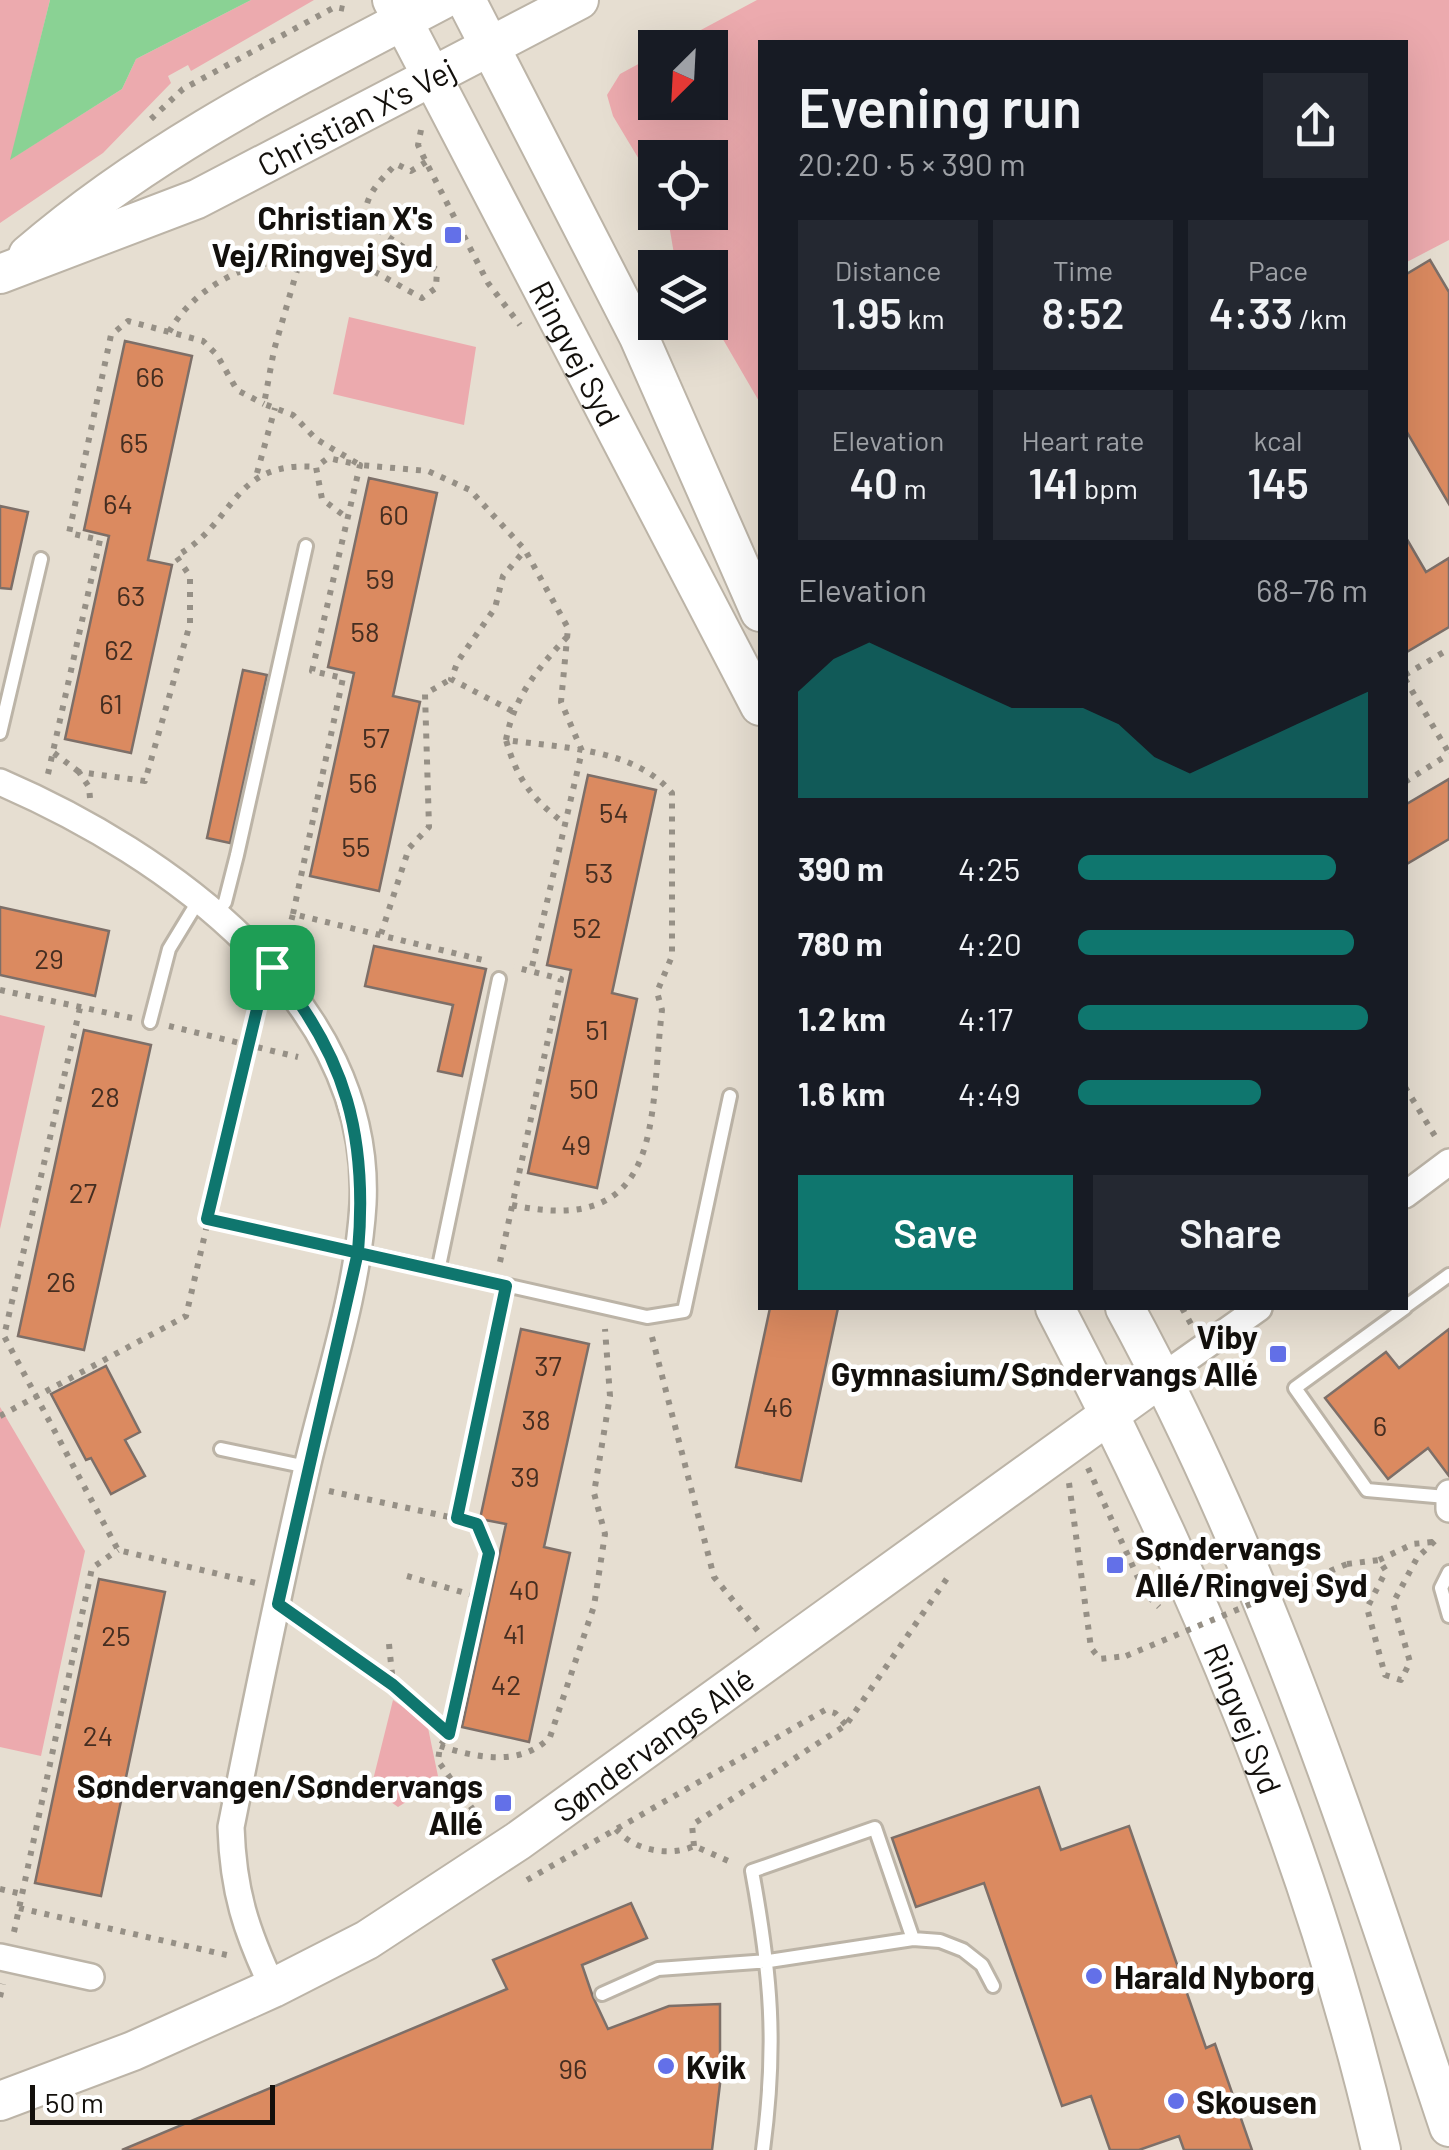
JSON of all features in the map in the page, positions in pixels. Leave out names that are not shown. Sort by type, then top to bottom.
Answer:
[{"type":"main road","name":"Christian X's Vej","points":[[8,269],[95,198],[164,152],[398,10],[442,0]]},
{"type":"main road","name":"Ringvej Syd","points":[[466,0],[640,337],[758,607]]},
{"type":"main road","name":"Christian X's Vej","points":[[8,269],[105,237],[198,199],[579,0]]},
{"type":"main road","name":"Ringvej Syd","points":[[398,10],[758,702]]},
{"type":"main road","name":"Ringvej Syd","points":[[1056,1310],[1177,1558],[1247,1727],[1300,1874],[1366,2086],[1381,2150]]},
{"type":"main road","name":"Ringvej Syd","points":[[1127,1310],[1260,1592],[1328,1764],[1449,2127]]},
{"type":"main road","name":"Søndervangs Allé","points":[[0,2100],[132,2051],[267,1975],[367,1940],[503,1850],[1160,1378]]},
{"type":"main road","points":[[1366,2086],[1369,2150]]},
{"type":"street","points":[[0,782],[42,800],[125,847],[206,909],[272,967],[320,1032],[349,1100],[358,1133],[363,1200],[358,1252],[305,1476],[231,1827],[232,1870],[243,1924],[267,1975]]},
{"type":"street","points":[[1408,1193],[1449,1162]]},
{"type":"street","name":"Søndervangs Allé","points":[[1160,1378],[1256,1310]]},
{"type":"street","points":[[5,1958],[91,1977]]},
{"type":"lane","points":[[150,1022],[169,949],[206,909],[224,902],[306,546]]},
{"type":"lane","points":[[0,734],[41,559]]},
{"type":"lane","points":[[438,1271],[500,979]]},
{"type":"lane","points":[[358,1252],[647,1317],[684,1310],[730,1096]]},
{"type":"lane","points":[[1408,1305],[1449,1275]]},
{"type":"lane","points":[[1401,1310],[1295,1388],[1367,1490],[1448,1500]]},
{"type":"lane","points":[[221,1449],[305,1476]]},
{"type":"lane","points":[[1449,1572],[1441,1588],[1449,1616]]},
{"type":"lane","points":[[763,2150],[774,2052],[769,1961],[752,1871],[876,1828],[913,1939]]},
{"type":"lane","points":[[602,1994],[658,1969],[769,1961],[913,1939],[940,1940],[963,1950],[982,1965],[993,1986]]},
{"type":"path","points":[[169,332],[183,307],[208,288],[271,259],[300,260],[313,254],[350,261],[422,298],[436,288],[437,270],[364,221],[364,205],[371,191],[396,164],[411,171],[426,162]]},
{"type":"path","points":[[264,404],[300,260]]},
{"type":"path","points":[[42,800],[100,540],[68,533],[111,336],[128,321],[203,342],[217,355],[237,390],[293,414],[316,438],[360,465]]},
{"type":"path","points":[[79,772],[145,780],[190,624],[190,576],[176,556],[202,542],[256,474],[275,408]]},
{"type":"path","points":[[256,474],[294,465],[316,467],[328,458],[428,471],[470,490],[525,550],[568,628],[561,702],[582,751],[532,971]]},
{"type":"path","points":[[293,914],[343,678],[312,671],[360,465]]},
{"type":"path","points":[[316,467],[322,500],[347,518]]},
{"type":"path","points":[[381,934],[409,848],[429,827],[425,694],[452,679],[458,660],[495,608],[503,576],[525,550]]},
{"type":"path","points":[[565,824],[537,803],[515,774],[506,740],[512,711],[538,668],[568,637]]},
{"type":"path","points":[[1408,675],[1449,649]]},
{"type":"path","points":[[452,679],[512,711]]},
{"type":"path","points":[[1408,682],[1449,754],[1408,780]]},
{"type":"path","points":[[506,740],[582,751],[641,766],[657,775],[672,793],[672,956],[657,992],[662,1010],[645,1152],[625,1189],[605,1205],[541,1212],[512,1206]]},
{"type":"path","points":[[54,753],[79,772],[89,787],[90,803],[80,821]]},
{"type":"path","points":[[0,1416],[186,1316],[263,984],[272,967]]},
{"type":"path","points":[[80,1008],[2,1336],[33,1398],[118,1550],[280,1597],[449,1734]]},
{"type":"path","points":[[1408,1092],[1434,1133]]},
{"type":"path","points":[[207,1219],[358,1252]]},
{"type":"path","points":[[457,1518],[506,1286]]},
{"type":"path","points":[[440,1746],[520,1758],[534,1754],[550,1738],[561,1710],[594,1606],[605,1534],[594,1493],[610,1396],[601,1307]]},
{"type":"path","points":[[647,1317],[714,1577],[778,1655]]},
{"type":"path","points":[[1064,1448],[1091,1648],[1100,1658],[1126,1656],[1347,1564],[1379,1560],[1413,1544],[1433,1542]]},
{"type":"path","points":[[305,1476],[477,1524],[489,1553],[449,1734],[440,1746],[438,1761],[477,1816]]},
{"type":"path","points":[[1379,1560],[1386,1572],[1367,1608],[1385,1675],[1394,1681],[1408,1672],[1410,1662],[1393,1603],[1417,1558],[1449,1529]]},
{"type":"path","points":[[694,1846],[692,1825],[846,1725],[947,1581],[954,1564],[938,1539]]},
{"type":"path","points":[[5,1958],[92,1568],[118,1550]]},
{"type":"path","points":[[406,1576],[479,1597]]},
{"type":"path","points":[[390,1644],[393,1685]]},
{"type":"path","points":[[503,1850],[525,1882],[825,1710],[835,1713],[846,1725]]},
{"type":"path","points":[[616,1829],[660,1852],[675,1854],[694,1846],[752,1871]]},
{"type":"path","points":[[0,1889],[22,1894]]},
{"type":"path","points":[[19,1908],[267,1975]]},
{"type":"shaded area","points":[[0,0],[50,0],[11,159],[122,89],[136,59],[251,0],[314,0],[191,71],[188,65],[168,76],[171,83],[103,153],[0,223]]},
{"type":"shaded area","points":[[50,0],[251,0],[136,59],[122,89],[10,160]]},
{"type":"shaded area","points":[[757,0],[1449,0],[1449,240],[1408,261],[1408,40],[758,40],[758,400],[723,340],[728,340],[728,250],[673,250],[670,230],[728,230],[728,140],[638,140],[638,158],[613,116],[607,95],[620,74],[638,64],[638,120],[728,120],[728,30],[701,30]]},
{"type":"shaded area","points":[[349,317],[476,347],[464,425],[333,394]]},
{"type":"shaded area","points":[[0,1015],[45,1026],[0,1229]]},
{"type":"shaded area","points":[[0,1407],[85,1551],[41,1756],[0,1747]]},
{"type":"shaded area","points":[[393,1700],[427,1723],[439,1781],[398,1807],[371,1788]]},
{"type":"building","points":[[1430,260],[1449,292],[1449,504],[1408,434],[1408,273]]},
{"type":"building","points":[[125,341],[192,356],[148,560],[172,565],[131,753],[65,739],[109,536],[84,530]]},
{"type":"building","points":[[369,478],[437,493],[393,696],[420,702],[379,891],[310,876],[354,673],[328,667]]},
{"type":"building","points":[[0,506],[28,512],[11,589],[0,588]]},
{"type":"building","points":[[1408,541],[1426,572],[1449,558],[1449,627],[1408,651]]},
{"type":"building","points":[[243,670],[267,675],[230,843],[207,838]]},
{"type":"building","points":[[588,775],[656,790],[612,993],[637,999],[597,1188],[528,1173],[571,970],[547,965]]},
{"type":"building","points":[[1449,779],[1449,839],[1408,863],[1408,803]]},
{"type":"building","points":[[0,907],[109,931],[95,996],[0,975]]},
{"type":"building","points":[[374,946],[486,969],[462,1076],[438,1071],[453,1005],[365,986]]},
{"type":"building","points":[[84,1030],[151,1045],[84,1350],[18,1336]]},
{"type":"building","points":[[770,1310],[838,1310],[801,1481],[736,1467]]},
{"type":"building","points":[[521,1329],[589,1344],[544,1547],[570,1553],[529,1742],[462,1727],[506,1524],[480,1519]]},
{"type":"building","points":[[1449,1329],[1449,1476],[1428,1448],[1388,1479],[1325,1398],[1386,1352],[1399,1368]]},
{"type":"building","points":[[106,1366],[140,1432],[125,1440],[145,1476],[111,1494],[91,1458],[86,1460],[51,1394]]},
{"type":"building","points":[[99,1579],[165,1592],[101,1896],[35,1883]]},
{"type":"building","points":[[1039,1787],[1061,1850],[1129,1826],[1206,2048],[1215,2044],[1252,2150],[1184,2150],[1179,2136],[1139,2150],[1110,2150],[1091,2096],[1062,2106],[984,1883],[916,1907],[892,1838]]},
{"type":"building","points":[[631,1903],[647,1938],[582,1965],[608,2029],[669,2006],[720,2004],[720,2084],[712,2150],[122,2150],[507,1989],[493,1960]]},
{"type":"place","name":"Christian X's Vej/Ringvej Syd","points":[[453,235]]},
{"type":"place","name":"Viby Gymnasium/Søndervangs Allé","points":[[1278,1354]]},
{"type":"place","name":"Søndervangs Allé/Ringvej Syd","points":[[1115,1565]]},
{"type":"place","name":"Søndervangen/Søndervangs Allé","points":[[503,1803]]},
{"type":"place","name":"Harald Nyborg","points":[[1094,1976]]},
{"type":"place","name":"Kvik","points":[[666,2066]]},
{"type":"place","name":"Skousen","points":[[1176,2101]]},
{"type":"route","points":[[272,967],[263,984],[207,1219],[358,1252],[506,1286],[457,1518],[477,1524],[489,1553],[449,1734],[393,1685],[278,1604],[358,1252],[363,1200],[358,1133],[349,1100],[320,1032],[272,967]]}]
